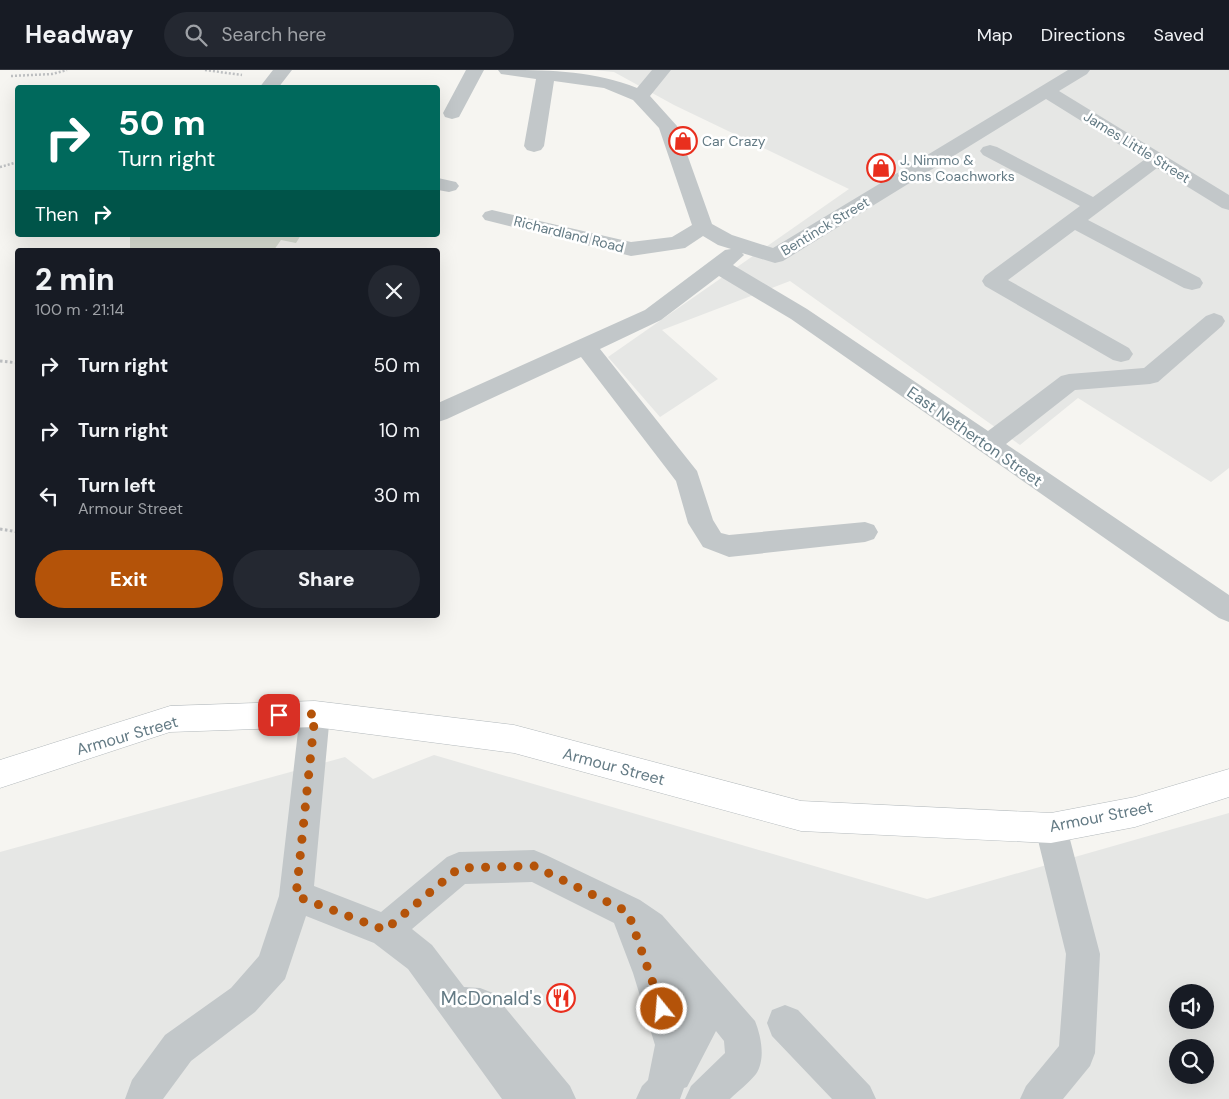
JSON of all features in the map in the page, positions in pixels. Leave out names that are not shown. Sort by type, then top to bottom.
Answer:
[{"type":"main road","name":"Armour Street","points":[[0,774],[170,719],[315,714],[514,739],[801,816],[1051,828],[1135,812],[1229,783]]},
{"type":"street","points":[[452,113],[475,70]]},
{"type":"street","points":[[507,70],[608,82],[640,96],[668,126],[703,227]]},
{"type":"street","points":[[640,96],[662,70]]},
{"type":"street","name":"Bentinck Street","points":[[703,227],[725,240],[775,256],[1081,70]]},
{"type":"street","points":[[534,146],[546,75]]},
{"type":"street","name":"James Little Street","points":[[1046,91],[1229,204]]},
{"type":"street","points":[[990,151],[1095,206]]},
{"type":"street","points":[[1122,354],[993,281],[1075,222],[1157,159]]},
{"type":"street","name":"Richardland Road","points":[[492,216],[631,249],[678,243],[703,227]]},
{"type":"street","points":[[1075,222],[1192,283]]},
{"type":"street","points":[[440,412],[653,315],[744,247]]},
{"type":"street","name":"East Netherton Street","points":[[718,266],[799,314],[1229,610]]},
{"type":"street","points":[[988,444],[1069,382],[1150,376],[1214,321]]},
{"type":"street","points":[[585,346],[688,478],[701,523],[712,540],[729,546],[864,532]]},
{"type":"street","points":[[144,1099],[145,1093],[178,1048],[242,1000],[273,967],[296,896],[315,714]]},
{"type":"street","points":[[1039,1099],[1078,1053],[1082,954],[1051,828]]},
{"type":"street","points":[[385,930],[459,868],[534,866],[633,927],[669,966],[700,1027],[660,1094]]},
{"type":"street","points":[[296,896],[385,930],[420,957],[525,1099]]},
{"type":"street","points":[[633,927],[650,927],[742,1034],[743,1061],[704,1099]]},
{"type":"street","points":[[454,1004],[480,1006],[557,1099]]},
{"type":"street","points":[[786,1023],[857,1099]]},
{"type":"path","points":[[11,76],[52,74],[67,70]]},
{"type":"path","points":[[205,70],[275,79]]},
{"type":"path","points":[[0,167],[15,163]]},
{"type":"path","points":[[0,361],[15,362]]},
{"type":"path","points":[[0,529],[15,532]]},
{"type":"shaded area","points":[[593,70],[1229,70],[1229,468],[1211,482],[1078,398],[1020,445],[790,281],[662,330],[718,379],[660,417],[608,357],[849,189],[674,105],[614,72]]},
{"type":"shaded area","points":[[130,237],[300,237],[296,243],[281,240],[275,248],[130,248]]},
{"type":"shaded area","points":[[434,755],[927,899],[1229,813],[1229,1099],[0,1099],[0,852],[345,757],[373,779]]},
{"type":"place","name":"Car Crazy","points":[[683,141]]},
{"type":"place","name":"J. Nimmo & Sons Coachworks","points":[[881,168]]},
{"type":"place","name":"McDonald's","points":[[561,998]]},
{"type":"route","points":[[279,715],[315,714],[296,896],[385,930],[459,868],[534,866],[628,912],[662,1009]]}]
